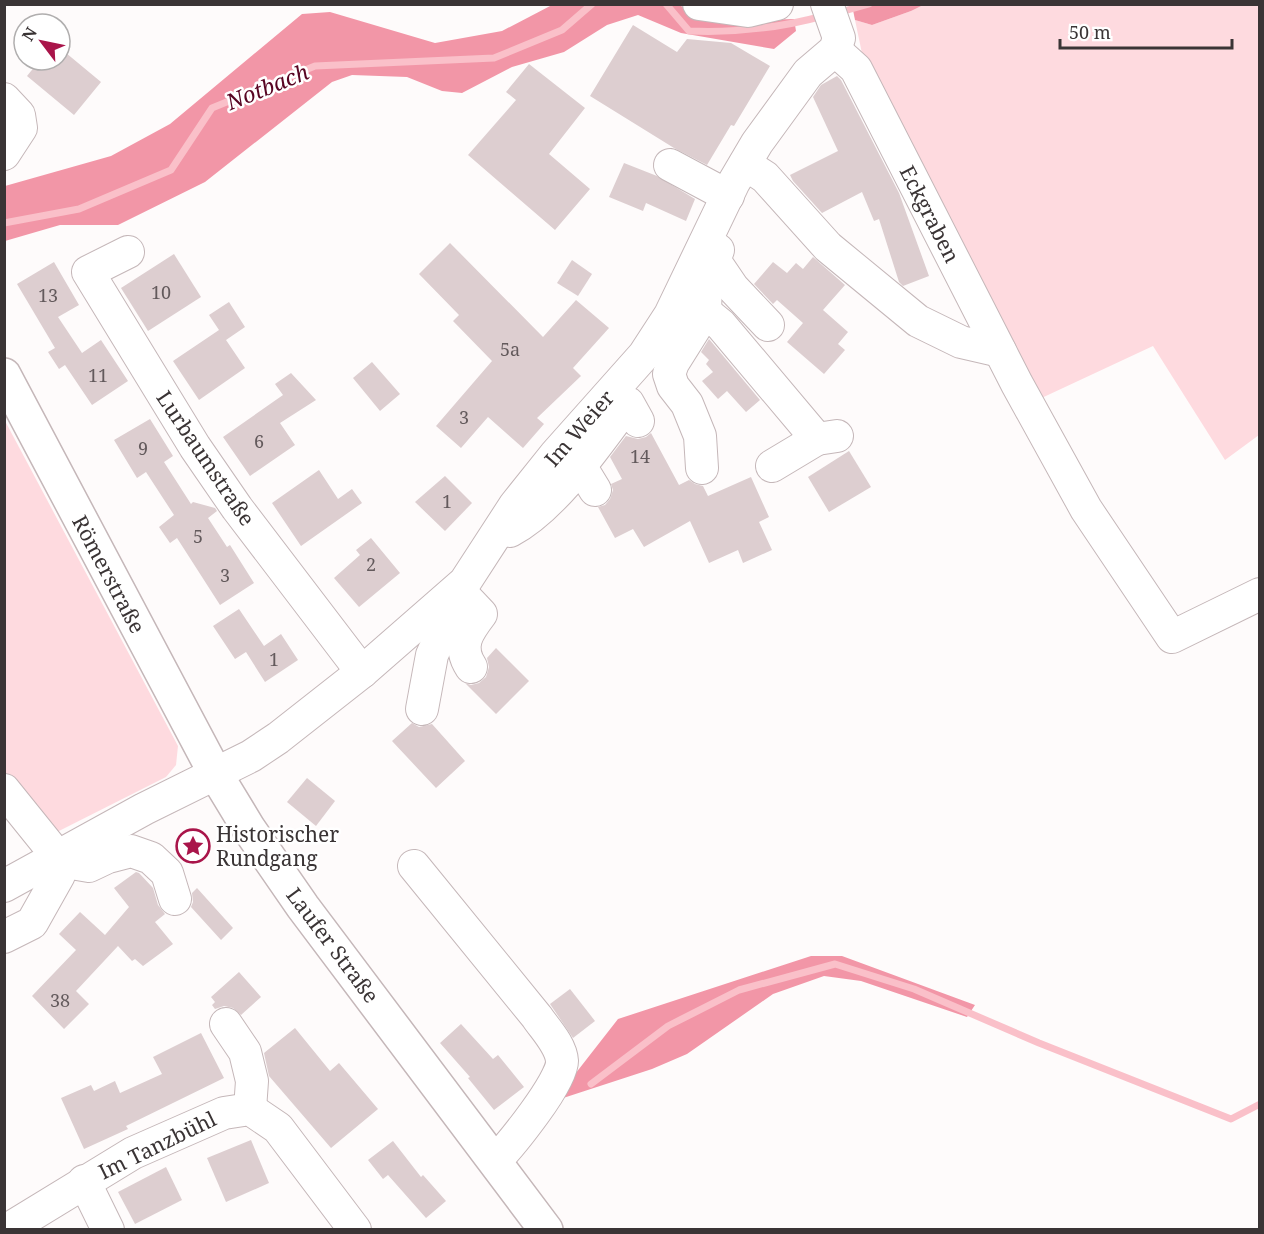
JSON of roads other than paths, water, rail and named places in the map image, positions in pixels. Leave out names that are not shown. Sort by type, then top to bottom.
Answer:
[{"type":"main road","name":"Römerstraße","points":[[4,375],[215,773]]},
{"type":"main road","name":"Laufer Straße","points":[[215,773],[249,829],[303,907],[546,1230]]},
{"type":"street","points":[[699,4],[748,11],[777,4]]},
{"type":"street","points":[[827,5],[837,44]]},
{"type":"street","name":"Im Weier","points":[[215,773],[251,756],[278,738],[464,588],[515,505],[548,463],[644,355],[669,315],[736,180],[757,143],[808,73],[837,44]]},
{"type":"street","name":"Eckgraben","points":[[837,44],[856,69],[1017,384],[1086,509],[1172,637],[1260,594]]},
{"type":"street","points":[[4,99],[19,115],[21,128],[4,154]]},
{"type":"street","points":[[670,165],[736,180],[765,177],[828,247],[918,321],[961,342],[1000,351]]},
{"type":"street","points":[[702,468],[700,436],[687,404],[673,386],[669,374],[673,363],[705,312],[706,284],[723,235],[736,180]]},
{"type":"street","name":"Lurbaumstraße","points":[[128,252],[88,272],[195,447],[237,508],[362,672]]},
{"type":"street","points":[[714,260],[733,288],[768,325]]},
{"type":"street","points":[[705,312],[721,325],[827,437],[772,466]]},
{"type":"street","points":[[491,542],[517,528],[546,503],[588,478],[628,403],[638,421]]},
{"type":"street","points":[[464,588],[481,614],[467,633],[463,646],[466,660],[471,667]]},
{"type":"street","points":[[422,709],[432,655],[442,633],[459,610],[464,588]]},
{"type":"street","points":[[4,886],[215,773]]},
{"type":"street","points":[[4,790],[56,858],[59,875],[32,923],[4,937]]},
{"type":"street","points":[[56,858],[89,866],[108,857],[131,851],[151,858],[167,873],[175,899]]},
{"type":"street","points":[[414,866],[537,1017],[554,1041],[562,1061],[558,1077],[511,1145],[495,1161]]},
{"type":"street","points":[[226,1023],[245,1052],[252,1080],[250,1109],[278,1128],[355,1230]]},
{"type":"street","name":"Im Tanzbühl","points":[[7,1230],[133,1153],[224,1113],[250,1109]]},
{"type":"street","name":"Im Tanzbühl","points":[[84,1181],[108,1230]]},
{"type":"waterway","name":"Notbach","points":[[4,223],[79,209],[171,170],[212,108],[315,66],[494,58],[562,30],[592,4]]},
{"type":"waterway","name":"Notbach","points":[[666,4],[689,31],[757,29],[823,16]]},
{"type":"waterway","name":"Notbach","points":[[837,13],[869,4]]},
{"type":"waterway","points":[[591,1084],[668,1026],[739,990],[835,964],[914,989],[1039,1043],[1231,1119],[1260,1104]]},
{"type":"place","name":"Historischer Rundgang","points":[[193,846]]}]
